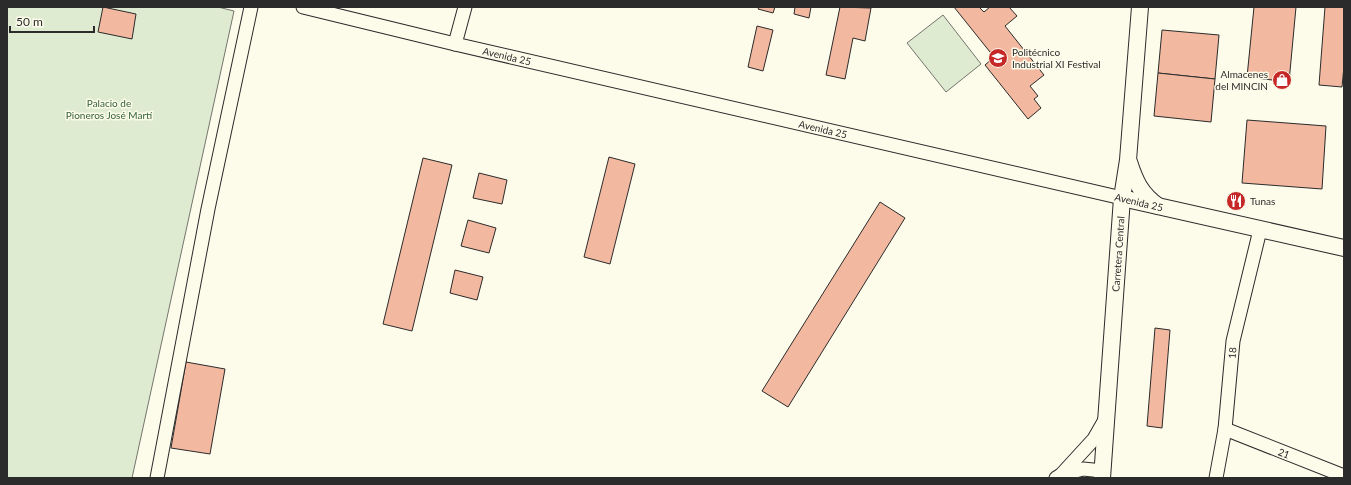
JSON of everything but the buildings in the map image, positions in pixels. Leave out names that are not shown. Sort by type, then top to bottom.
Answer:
[{"type":"main road","name":"Carretera Central","points":[[1103,475],[1122,198],[1128,160],[1140,7]]},
{"type":"main road","points":[[1128,160],[1134,180],[1149,200],[1159,207]]},
{"type":"main road","name":"Avenida 25","points":[[1122,198],[1344,248]]},
{"type":"street","points":[[157,478],[208,209],[252,7]]},
{"type":"street","name":"Avenida 25","points":[[303,7],[455,44],[1122,198]]},
{"type":"street","points":[[455,44],[464,7]]},
{"type":"street","name":"18","points":[[1216,478],[1225,429],[1233,341],[1260,230]]},
{"type":"street","points":[[1058,477],[1094,439],[1107,417]]},
{"type":"street","name":"21","points":[[1225,429],[1344,476]]},
{"type":"street","points":[[1058,477],[1083,469],[1103,475]]},
{"type":"green space","name":"Palacio de Pioneros José Martí","points":[[7,7],[218,7],[234,11],[132,478],[7,478]]},
{"type":"green space","points":[[943,15],[981,64],[946,92],[907,43]]},
{"type":"place","name":"Politécnico Industrial XI Festival","points":[[998,58]]},
{"type":"place","name":"Almacenes del MINCIN","points":[[1282,80]]},
{"type":"place","name":"Tunas","points":[[1236,201]]}]
